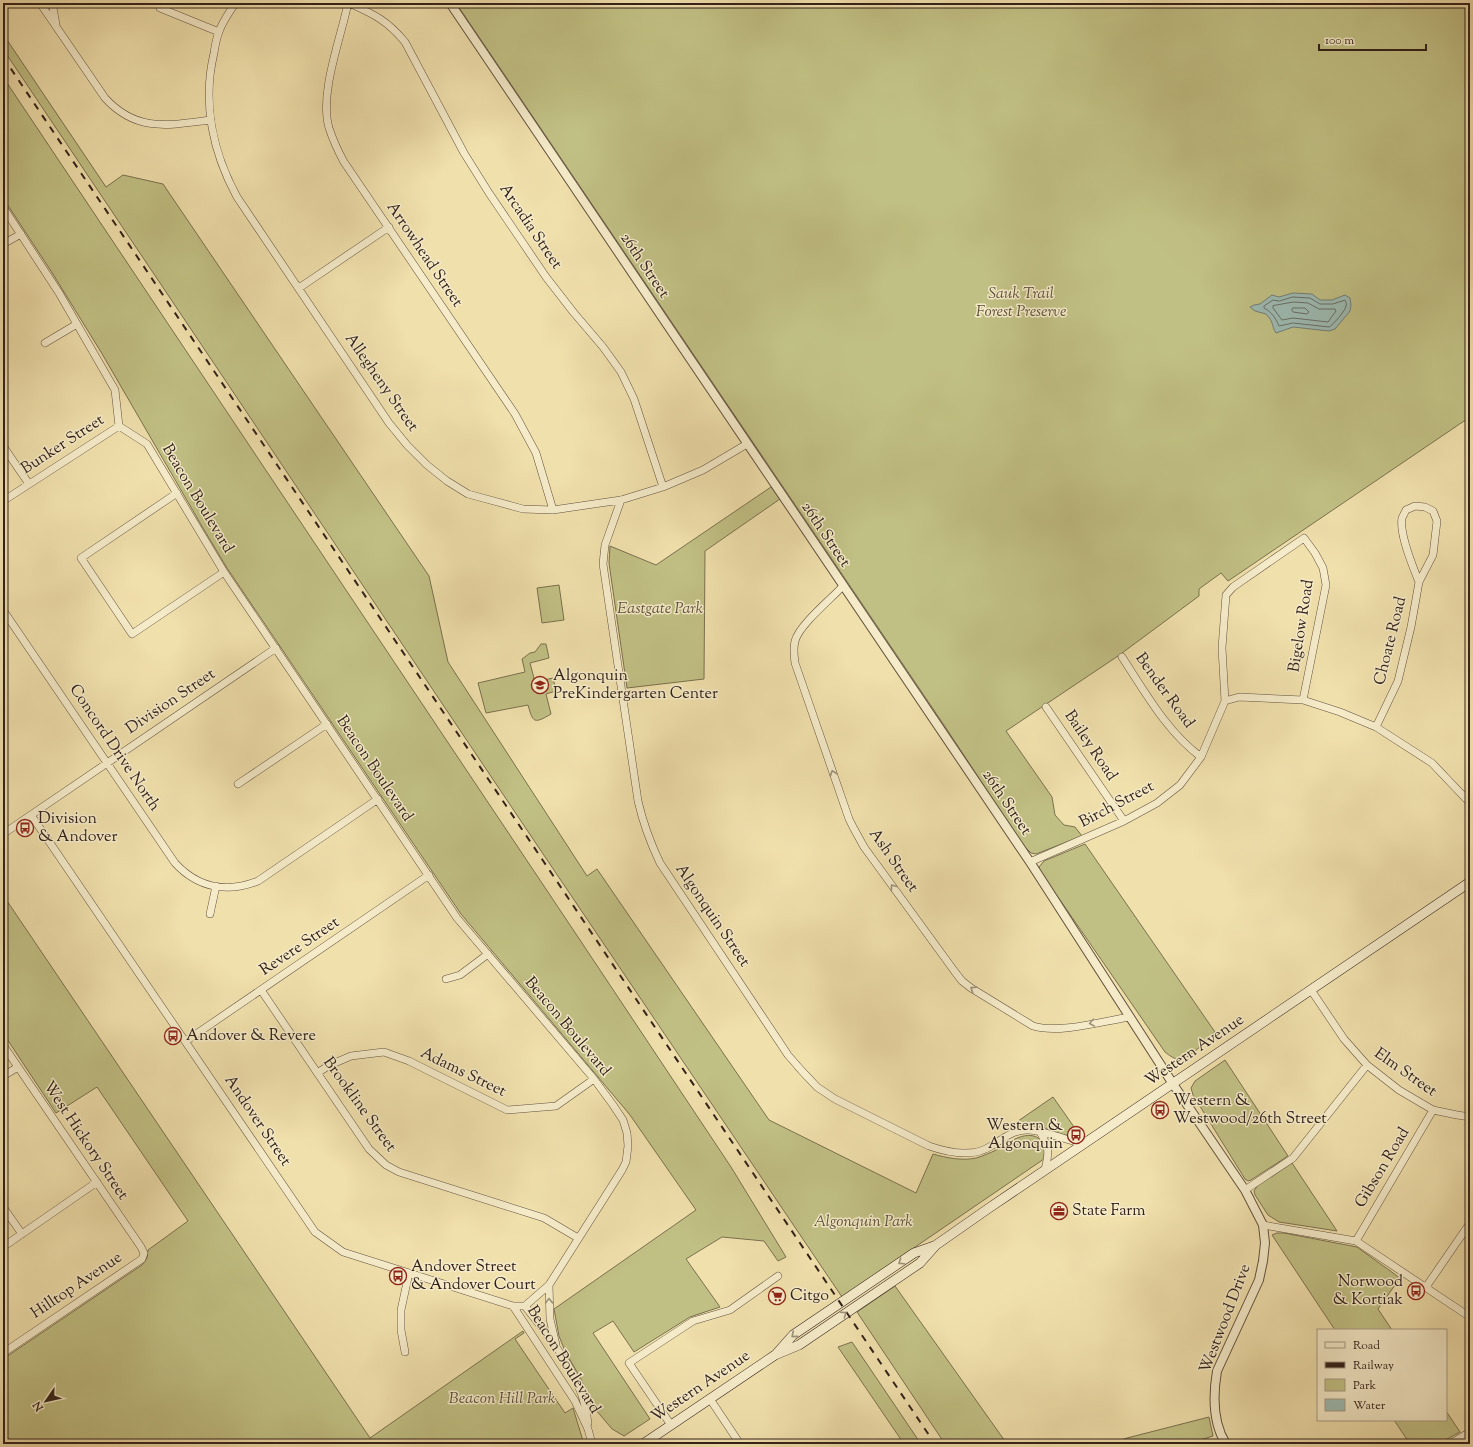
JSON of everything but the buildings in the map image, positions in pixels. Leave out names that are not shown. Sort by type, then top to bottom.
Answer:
[{"type":"main road","name":"Western Avenue","points":[[643,1444],[775,1356],[792,1336],[914,1254],[936,1245],[1470,882]]},
{"type":"street","points":[[40,3],[105,98],[113,107],[130,117],[146,123],[165,125],[211,120]]},
{"type":"street","points":[[52,3],[58,29]]},
{"type":"street","name":"Allegheny Street","points":[[235,3],[219,32],[210,70],[209,97],[213,137],[228,180],[390,423],[407,445],[427,466],[468,494],[522,509],[553,510],[621,500],[663,487],[703,470],[746,444]]},
{"type":"street","name":"Arrowhead Street","points":[[348,3],[328,84],[327,106],[329,126],[344,162],[515,414],[536,453],[553,510]]},
{"type":"street","name":"Arcadia Street","points":[[348,3],[380,17],[395,29],[405,42],[464,153],[489,193],[546,277],[603,347],[621,372],[634,399],[663,487]]},
{"type":"street","name":"26th Street","points":[[450,3],[746,444],[1030,862],[1173,1084]]},
{"type":"street","points":[[160,8],[219,32]]},
{"type":"street","points":[[3,207],[77,324],[116,390],[119,426]]},
{"type":"street","points":[[299,288],[389,227]]},
{"type":"street","points":[[3,244],[21,234]]},
{"type":"street","points":[[45,343],[77,324]]},
{"type":"street","name":"Bunker Street","points":[[3,501],[119,426]]},
{"type":"street","name":"Beacon Boulevard","points":[[119,426],[147,444],[224,572],[457,918],[594,1079],[623,1120],[628,1146],[626,1162],[549,1285],[550,1319],[556,1345]]},
{"type":"street","points":[[3,446],[29,484]]},
{"type":"street","points":[[177,493],[81,558],[132,634],[224,572]]},
{"type":"street","name":"Algonquin Street","points":[[621,500],[605,545],[603,564],[638,801],[643,823],[650,843],[660,863],[788,1055],[817,1087],[835,1099],[929,1146],[946,1152],[961,1154],[976,1152],[989,1148],[1012,1132],[1028,1129],[1083,1144]]},
{"type":"street","name":"Choate Road","points":[[1376,727],[1398,681],[1419,582],[1433,555],[1437,521],[1433,511],[1426,507],[1415,506],[1406,510],[1402,518],[1402,528],[1408,554],[1419,582]]},
{"type":"street","name":"Bigelow Road","points":[[1225,701],[1222,648],[1226,595],[1233,587],[1304,538],[1315,553],[1323,568],[1326,585],[1303,700]]},
{"type":"street","name":"Ash Street","points":[[843,586],[800,630],[795,640],[793,651],[795,663],[849,819],[864,847],[955,972],[962,981],[971,988],[1033,1026],[1043,1029],[1056,1029],[1130,1017]]},
{"type":"street","name":"Concord Drive North","points":[[3,610],[175,863],[181,870],[196,880],[228,888],[239,887],[258,881],[378,800]]},
{"type":"street","name":"Division Street","points":[[3,834],[276,648]]},
{"type":"street","name":"Bender Road","points":[[1122,657],[1172,731],[1188,748],[1202,757]]},
{"type":"street","points":[[1225,701],[1239,697],[1303,700],[1340,712],[1376,727],[1432,763],[1470,803]]},
{"type":"street","name":"Birch Street","points":[[1030,862],[1124,822],[1157,803],[1180,785],[1202,757],[1225,701]]},
{"type":"street","name":"Bailey Road","points":[[1046,707],[1124,822]]},
{"type":"street","points":[[238,784],[327,724]]},
{"type":"street","name":"Andover Street","points":[[31,815],[315,1232],[343,1252],[513,1306],[525,1306]]},
{"type":"street","name":"Revere Street","points":[[186,1041],[429,875]]},
{"type":"street","points":[[210,914],[216,886]]},
{"type":"street","points":[[446,979],[460,975],[488,954]]},
{"type":"street","name":"Brookline Street","points":[[261,990],[369,1148],[386,1165],[399,1172],[544,1218],[578,1238]]},
{"type":"street","name":"Elm Street","points":[[1311,990],[1344,1039],[1367,1065],[1399,1090],[1433,1110],[1470,1117]]},
{"type":"street","name":"West Hickory Street","points":[[3,1045],[144,1253]]},
{"type":"street","name":"Adams Street","points":[[317,1073],[330,1065],[351,1056],[384,1052],[409,1061],[508,1110],[556,1106],[594,1079]]},
{"type":"street","points":[[1244,1190],[1293,1158],[1367,1065]]},
{"type":"street","points":[[3,1076],[18,1067]]},
{"type":"street","name":"Westwood Drive","points":[[1173,1084],[1244,1190],[1263,1225],[1264,1243],[1259,1280],[1225,1351],[1218,1371],[1215,1387],[1214,1405],[1218,1426],[1226,1444]]},
{"type":"street","name":"Gibson Road","points":[[1356,1241],[1433,1110]]},
{"type":"street","points":[[1040,1132],[1048,1145],[1045,1170]]},
{"type":"street","points":[[3,1247],[97,1182]]},
{"type":"street","points":[[3,1207],[22,1234]]},
{"type":"street","points":[[1426,1287],[1470,1223]]},
{"type":"street","points":[[1263,1225],[1356,1241],[1470,1317]]},
{"type":"street","name":"Hilltop Avenue","points":[[3,1353],[142,1259],[144,1253]]},
{"type":"street","points":[[405,1352],[401,1330],[401,1310],[409,1273]]},
{"type":"street","points":[[671,1425],[629,1363],[693,1321],[730,1310],[778,1276]]},
{"type":"street","points":[[525,1306],[549,1285]]},
{"type":"street","name":"Beacon Boulevard","points":[[513,1306],[576,1401],[588,1429],[592,1444]]},
{"type":"street","name":"Beacon Boulevard","points":[[525,1306],[556,1345],[573,1373],[587,1410],[588,1429]]},
{"type":"street","points":[[710,1399],[740,1444]]},
{"type":"street","points":[[1450,1444],[1470,1432]]},
{"type":"green space","name":"Sauk Trail Forest Preserve","points":[[456,3],[1470,3],[1470,417],[1228,581],[1221,573],[1199,589],[1199,596],[1118,656],[1006,731],[1052,797],[1055,815],[1064,825],[1075,827],[1082,836],[1036,854],[1031,853],[1023,845],[944,725]]},
{"type":"green space","name":"Algonquin Park","points":[[3,34],[106,187],[123,175],[163,184],[429,576],[448,662],[587,876],[597,869],[769,1120],[916,1193],[933,1154],[954,1159],[976,1158],[994,1151],[1015,1139],[1028,1135],[1040,1139],[1045,1145],[1044,1159],[842,1297],[3,49]]},
{"type":"green space","points":[[3,77],[731,1167],[786,1257],[778,1261],[764,1241],[722,1237],[686,1259],[720,1307],[690,1317],[634,1352],[613,1321],[593,1333],[650,1419],[624,1436],[612,1429],[590,1403],[581,1379],[565,1351],[559,1336],[554,1309],[696,1210],[630,1115],[461,914],[227,568],[101,352],[51,271],[3,198]]},
{"type":"green space","name":"Eastgate Park","points":[[771,487],[780,499],[705,551],[704,679],[627,688],[609,563],[610,546],[656,565]]},
{"type":"green space","points":[[559,585],[564,620],[542,623],[537,588]]},
{"type":"green space","points":[[541,644],[546,644],[549,658],[530,663],[535,682],[553,678],[556,691],[546,694],[551,714],[535,720],[531,715],[528,705],[486,713],[478,683],[525,672],[522,659],[530,653],[535,652]]},
{"type":"green space","points":[[1085,844],[1215,1032],[1186,1058],[1177,1059],[1165,1052],[1040,871],[1039,867],[1044,861]]},
{"type":"green space","name":"Beacon Hill Park","points":[[3,895],[370,1438],[523,1331],[524,1333],[515,1339],[565,1413],[573,1408],[584,1444],[3,1444],[3,1359],[142,1265],[147,1258],[148,1250],[188,1221],[97,1087],[56,1113],[3,1033]]},
{"type":"green space","points":[[1225,1060],[1288,1156],[1248,1181],[1245,1179],[1193,1095],[1191,1088],[1195,1081]]},
{"type":"green space","points":[[1053,1097],[1079,1134],[1068,1136],[1032,1125],[1017,1126],[1005,1130]]},
{"type":"green space","points":[[1292,1163],[1337,1231],[1279,1222],[1268,1215],[1254,1191],[1258,1185]]},
{"type":"green space","points":[[1284,1233],[1357,1247],[1400,1278],[1378,1309],[1391,1329],[1334,1329],[1272,1235]]},
{"type":"green space","points":[[895,1286],[1007,1444],[945,1444],[857,1312]]},
{"type":"green space","points":[[852,1342],[921,1444],[904,1444],[838,1347]]},
{"type":"green space","points":[[1447,1412],[1460,1432],[1438,1444],[1410,1444],[1395,1421],[1447,1421]]},
{"type":"green space","points":[[1209,1417],[1213,1436],[1188,1444],[1108,1444],[1127,1438]]},
{"type":"water","points":[[1293,293],[1312,294],[1320,300],[1332,300],[1345,295],[1350,298],[1350,311],[1335,329],[1329,331],[1293,327],[1276,333],[1270,319],[1266,314],[1255,311],[1250,307],[1260,304],[1272,295],[1279,297]]},
{"type":"railway","points":[[3,57],[935,1444]]},
{"type":"place","name":"Algonquin PreKindergarten Center","points":[[540,685]]},
{"type":"place","name":"Division & Andover","points":[[25,828]]},
{"type":"place","name":"Andover & Revere","points":[[173,1036]]},
{"type":"place","name":"Western & Westwood/26th Street","points":[[1160,1110]]},
{"type":"place","name":"Western & Algonquin","points":[[1076,1135]]},
{"type":"place","name":"State Farm","points":[[1059,1211]]},
{"type":"place","name":"Andover Street & Andover Court","points":[[398,1276]]},
{"type":"place","name":"Norwood & Kortiak","points":[[1416,1291]]},
{"type":"place","name":"Citgo","points":[[777,1296]]}]
